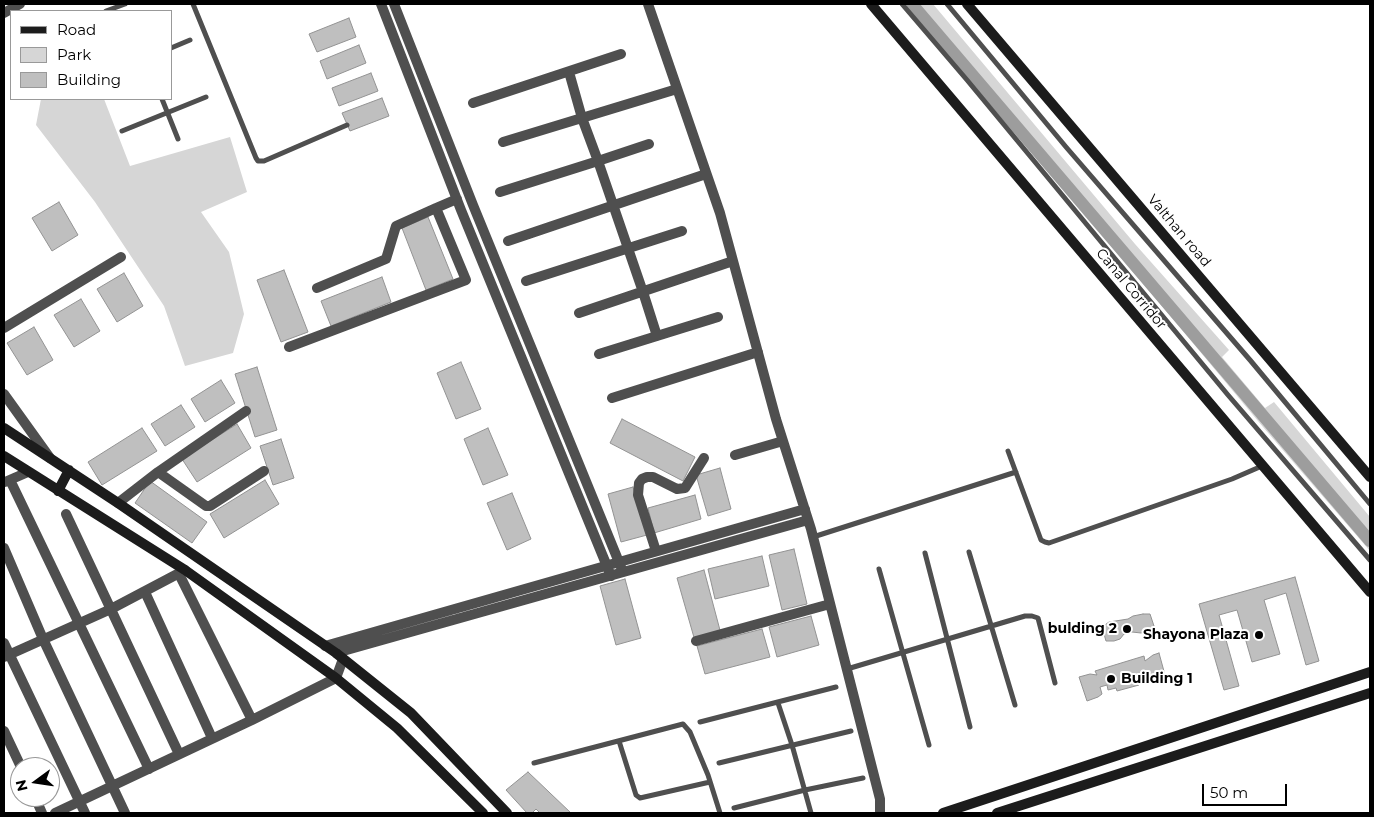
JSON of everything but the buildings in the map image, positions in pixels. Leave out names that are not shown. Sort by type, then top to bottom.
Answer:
[{"type":"street","points":[[4,13],[20,4]]},
{"type":"street","points":[[381,4],[457,199],[611,576]]},
{"type":"street","points":[[394,4],[473,205],[623,572]]},
{"type":"street","points":[[648,4],[720,213],[783,441],[805,509],[880,800],[880,813]]},
{"type":"street","name":"Canal Corridor","points":[[871,4],[1370,592]]},
{"type":"street","name":"Valthan road","points":[[967,4],[1370,477]]},
{"type":"street","points":[[473,103],[621,54]]},
{"type":"street","points":[[569,72],[582,118],[657,336]]},
{"type":"street","points":[[502,142],[677,89]]},
{"type":"street","points":[[500,192],[649,144]]},
{"type":"street","points":[[508,241],[706,174]]},
{"type":"street","points":[[317,288],[386,259],[396,226],[457,199]]},
{"type":"street","points":[[288,347],[466,280],[436,208]]},
{"type":"street","points":[[526,281],[682,231]]},
{"type":"street","points":[[4,328],[121,257]]},
{"type":"street","points":[[578,314],[733,262]]},
{"type":"street","points":[[600,354],[718,316]]},
{"type":"street","points":[[612,398],[758,352]]},
{"type":"street","points":[[4,394],[52,460]]},
{"type":"street","points":[[118,503],[158,472],[246,411]]},
{"type":"street","points":[[4,428],[118,503],[339,656],[411,713],[507,813]]},
{"type":"street","points":[[735,455],[783,441]]},
{"type":"street","points":[[4,456],[182,572],[336,678],[397,728],[483,813]]},
{"type":"street","points":[[656,551],[638,495],[639,484],[642,479],[653,477],[677,489],[685,488],[704,458]]},
{"type":"street","points":[[58,491],[69,470]]},
{"type":"street","points":[[28,472],[7,481],[149,769]]},
{"type":"street","points":[[158,472],[208,506],[213,505],[264,472]]},
{"type":"street","points":[[325,646],[805,509]]},
{"type":"street","points":[[66,514],[179,754]]},
{"type":"street","points":[[339,656],[623,572],[808,520]]},
{"type":"street","points":[[4,548],[43,639],[126,813]]},
{"type":"street","points":[[6,656],[111,609],[182,572]]},
{"type":"street","points":[[182,572],[252,720]]},
{"type":"street","points":[[145,592],[212,738]]},
{"type":"street","points":[[696,641],[830,604]]},
{"type":"street","points":[[4,643],[6,656],[85,813]]},
{"type":"street","points":[[336,678],[339,656]]},
{"type":"street","points":[[943,813],[1370,672]]},
{"type":"street","points":[[55,813],[336,678]]},
{"type":"street","points":[[997,813],[1370,693]]},
{"type":"street","points":[[4,731],[16,757]]},
{"type":"lane","points":[[109,10],[124,4]]},
{"type":"lane","points":[[193,4],[258,160],[264,161],[347,125]]},
{"type":"lane","points":[[902,4],[1228,395],[1370,560]]},
{"type":"lane","points":[[947,4],[1066,147],[1244,353],[1370,504]]},
{"type":"lane","points":[[172,48],[190,40]]},
{"type":"lane","points":[[122,131],[206,98]]},
{"type":"lane","points":[[162,100],[178,140]]},
{"type":"lane","points":[[1008,451],[1041,540],[1049,543],[1232,479],[1263,466]]},
{"type":"lane","points":[[813,537],[1016,472]]},
{"type":"lane","points":[[969,552],[1015,705]]},
{"type":"lane","points":[[925,553],[970,727]]},
{"type":"lane","points":[[879,569],[929,745]]},
{"type":"lane","points":[[846,669],[1025,616],[1032,616],[1038,618],[1054,684]]},
{"type":"lane","points":[[700,722],[836,688]]},
{"type":"lane","points":[[778,703],[811,813]]},
{"type":"lane","points":[[534,763],[683,724],[690,732],[720,813]]},
{"type":"lane","points":[[720,763],[851,731]]},
{"type":"lane","points":[[619,741],[636,795],[640,798],[710,782]]},
{"type":"lane","points":[[734,808],[863,778]]},
{"type":"green space","points":[[917,4],[933,4],[1135,244],[1229,350],[1222,357],[1265,408],[1274,402],[1370,517],[1370,551],[1263,427],[1080,208],[1039,158],[978,77]]},
{"type":"green space","points":[[41,100],[104,100],[130,166],[230,137],[247,192],[201,212],[229,252],[244,314],[233,353],[185,366],[164,306],[95,202],[36,125]]},
{"type":"waterway","points":[[912,4],[1370,541]]},
{"type":"place","name":"bulding 2","points":[[1127,629]]},
{"type":"place","name":"Shayona Plaza","points":[[1259,635]]},
{"type":"place","name":"Building 1","points":[[1111,679]]}]
